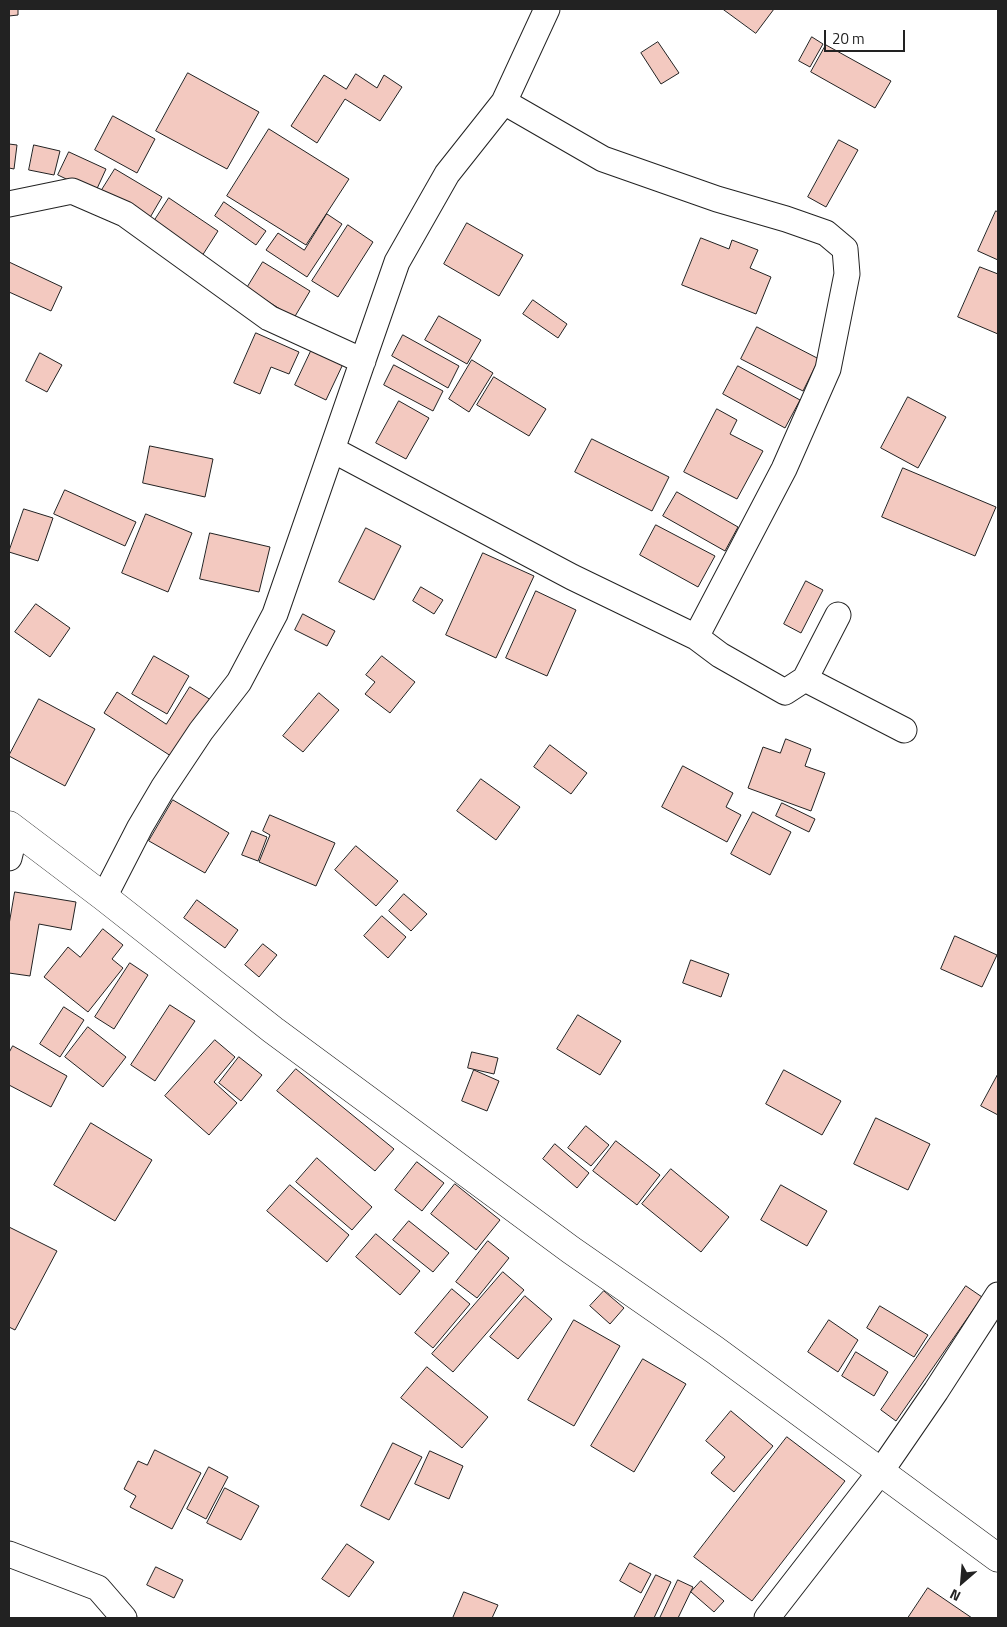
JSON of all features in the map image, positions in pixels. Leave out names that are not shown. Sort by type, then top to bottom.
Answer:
[{"type":"main road","points":[[13,828],[289,1042],[563,1244],[715,1350],[998,1558]]},
{"type":"street","points":[[104,897],[140,827],[163,788],[200,731],[240,682],[275,614],[397,262],[447,174],[504,102],[547,9]]},
{"type":"street","points":[[504,102],[603,159],[717,199],[826,233],[845,249],[847,274],[828,369],[784,469],[696,637]]},
{"type":"street","points":[[9,204],[72,191],[125,214],[269,318],[363,361]]},
{"type":"street","points":[[332,450],[572,578],[696,637],[720,656],[785,692],[805,679],[838,615]]},
{"type":"street","points":[[805,679],[904,730]]},
{"type":"street","points":[[9,858],[13,828]]},
{"type":"street","points":[[767,1618],[881,1471],[936,1391],[998,1295]]},
{"type":"street","points":[[9,1554],[98,1588],[124,1618]]},
{"type":"building","points":[[9,9],[18,9],[18,15],[9,16]]},
{"type":"building","points":[[723,9],[774,9],[756,33]]},
{"type":"building","points":[[812,37],[823,44],[810,67],[799,61]]},
{"type":"building","points":[[658,42],[679,73],[661,84],[641,53]]},
{"type":"building","points":[[826,45],[891,81],[875,108],[811,72]]},
{"type":"building","points":[[188,73],[259,112],[227,169],[156,131]]},
{"type":"building","points":[[356,74],[377,88],[384,75],[402,87],[380,121],[345,99],[317,143],[291,126],[324,75],[346,89]]},
{"type":"building","points":[[113,116],[155,139],[137,173],[95,150]]},
{"type":"building","points":[[269,129],[349,179],[306,245],[227,196]]},
{"type":"building","points":[[839,140],[858,150],[826,207],[808,197]]},
{"type":"building","points":[[9,144],[17,145],[14,169],[9,168]]},
{"type":"building","points":[[34,145],[60,151],[54,175],[29,170]]},
{"type":"building","points":[[69,152],[106,169],[95,193],[58,175]]},
{"type":"building","points":[[115,169],[162,197],[148,221],[100,193]]},
{"type":"building","points":[[169,198],[218,231],[202,256],[153,223]]},
{"type":"building","points":[[224,202],[266,231],[256,245],[215,216]]},
{"type":"building","points":[[996,211],[998,212],[998,260],[978,251]]},
{"type":"building","points":[[327,214],[342,224],[307,277],[266,250],[278,233],[304,250]]},
{"type":"building","points":[[467,223],[523,255],[499,296],[444,264]]},
{"type":"building","points":[[348,225],[373,242],[338,297],[312,281]]},
{"type":"building","points":[[701,238],[729,249],[732,240],[758,250],[750,268],[771,277],[756,314],[682,285]]},
{"type":"building","points":[[9,262],[62,287],[51,311],[9,292]]},
{"type":"building","points":[[263,262],[310,291],[294,318],[247,288]]},
{"type":"building","points":[[980,267],[998,274],[998,334],[958,317]]},
{"type":"building","points":[[533,300],[567,324],[558,338],[523,314]]},
{"type":"building","points":[[439,316],[481,340],[467,364],[425,340]]},
{"type":"building","points":[[757,327],[819,359],[803,391],[741,359]]},
{"type":"building","points":[[256,333],[299,352],[289,374],[271,367],[260,394],[234,383]]},
{"type":"building","points":[[403,335],[459,366],[448,388],[392,356]]},
{"type":"building","points":[[312,349],[343,364],[326,400],[295,385]]},
{"type":"building","points":[[40,353],[62,365],[47,392],[26,381]]},
{"type":"building","points":[[472,360],[493,373],[469,412],[449,399]]},
{"type":"building","points":[[394,365],[443,391],[433,411],[384,385]]},
{"type":"building","points":[[738,366],[800,400],[785,428],[723,394]]},
{"type":"building","points":[[494,377],[546,409],[529,436],[477,405]]},
{"type":"building","points":[[908,397],[946,417],[918,468],[881,448]]},
{"type":"building","points":[[399,401],[429,418],[406,459],[376,443]]},
{"type":"building","points":[[717,409],[737,420],[730,434],[763,451],[737,499],[684,472]]},
{"type":"building","points":[[592,439],[669,477],[652,511],[575,472]]},
{"type":"building","points":[[150,446],[213,459],[205,497],[143,483]]},
{"type":"building","points":[[903,468],[996,507],[975,556],[882,517]]},
{"type":"building","points":[[65,490],[136,522],[125,546],[54,514]]},
{"type":"building","points":[[677,492],[738,527],[725,551],[663,516]]},
{"type":"building","points":[[24,509],[53,518],[38,561],[9,552]]},
{"type":"building","points":[[146,514],[192,533],[168,592],[122,573]]},
{"type":"building","points":[[656,525],[715,556],[698,587],[640,555]]},
{"type":"building","points":[[366,528],[401,546],[374,600],[339,582]]},
{"type":"building","points":[[210,533],[270,547],[259,592],[200,579]]},
{"type":"building","points":[[483,553],[534,576],[496,658],[446,635]]},
{"type":"building","points":[[806,581],[823,590],[801,633],[784,624]]},
{"type":"building","points":[[421,587],[443,600],[434,614],[413,601]]},
{"type":"building","points":[[536,591],[576,610],[547,676],[506,658]]},
{"type":"building","points":[[36,604],[70,628],[50,657],[15,632]]},
{"type":"building","points":[[303,614],[335,631],[327,646],[295,630]]},
{"type":"building","points":[[154,656],[189,676],[167,714],[132,694]]},
{"type":"building","points":[[382,656],[415,682],[390,713],[365,694],[375,682],[366,675]]},
{"type":"building","points":[[190,687],[211,700],[174,758],[104,713],[117,692],[166,724]]},
{"type":"building","points":[[319,693],[339,710],[303,752],[283,736]]},
{"type":"building","points":[[39,699],[95,729],[65,786],[9,756]]},
{"type":"building","points":[[786,739],[811,749],[805,766],[825,773],[811,811],[748,788],[763,747],[780,753]]},
{"type":"building","points":[[550,745],[587,773],[571,794],[534,767]]},
{"type":"building","points":[[683,766],[733,793],[726,807],[741,815],[727,842],[662,807]]},
{"type":"building","points":[[481,779],[520,807],[496,840],[457,811]]},
{"type":"building","points":[[173,800],[229,833],[205,873],[149,841]]},
{"type":"building","points":[[782,803],[815,819],[809,832],[776,816]]},
{"type":"building","points":[[753,812],[791,832],[770,875],[731,854]]},
{"type":"building","points":[[270,815],[335,843],[316,886],[259,862],[270,835],[263,831]]},
{"type":"building","points":[[252,831],[267,837],[258,861],[242,855]]},
{"type":"building","points":[[356,846],[398,881],[376,906],[335,870]]},
{"type":"building","points":[[15,892],[76,902],[71,930],[39,924],[30,976],[9,973],[9,925]]},
{"type":"building","points":[[404,894],[427,914],[411,931],[389,911]]},
{"type":"building","points":[[197,900],[238,930],[225,948],[184,918]]},
{"type":"building","points":[[382,916],[406,937],[388,958],[364,936]]},
{"type":"building","points":[[103,929],[123,945],[112,959],[123,968],[88,1012],[44,977],[68,947],[80,957]]},
{"type":"building","points":[[955,936],[997,955],[982,987],[941,969]]},
{"type":"building","points":[[263,944],[277,955],[259,977],[245,965]]},
{"type":"building","points":[[691,960],[729,974],[721,997],[683,983]]},
{"type":"building","points":[[130,963],[148,975],[114,1029],[95,1017]]},
{"type":"building","points":[[170,1005],[195,1021],[155,1081],[131,1065]]},
{"type":"building","points":[[64,1007],[84,1020],[60,1057],[40,1044]]},
{"type":"building","points":[[578,1015],[621,1041],[600,1075],[557,1049]]},
{"type":"building","points":[[88,1027],[126,1057],[103,1087],[65,1057]]},
{"type":"building","points":[[215,1040],[235,1057],[214,1082],[237,1103],[209,1135],[165,1096]]},
{"type":"building","points":[[13,1046],[67,1076],[51,1107],[9,1085],[9,1053]]},
{"type":"building","points":[[472,1052],[498,1058],[494,1074],[468,1068]]},
{"type":"building","points":[[239,1057],[262,1075],[241,1101],[219,1083]]},
{"type":"building","points":[[296,1069],[394,1149],[375,1171],[277,1091]]},
{"type":"building","points":[[474,1070],[499,1081],[487,1111],[462,1101]]},
{"type":"building","points":[[784,1070],[841,1101],[822,1135],[766,1104]]},
{"type":"building","points":[[998,1074],[998,1115],[981,1106]]},
{"type":"building","points":[[876,1118],[930,1144],[908,1190],[854,1164]]},
{"type":"building","points":[[91,1123],[152,1160],[115,1221],[54,1185]]},
{"type":"building","points":[[586,1126],[609,1145],[591,1166],[568,1148]]},
{"type":"building","points":[[616,1141],[660,1175],[637,1205],[593,1171]]},
{"type":"building","points":[[555,1144],[589,1173],[577,1188],[543,1159]]},
{"type":"building","points":[[317,1158],[372,1207],[352,1230],[296,1182]]},
{"type":"building","points":[[417,1162],[444,1183],[422,1211],[395,1190]]},
{"type":"building","points":[[671,1169],[729,1217],[701,1252],[642,1204]]},
{"type":"building","points":[[455,1184],[500,1220],[476,1250],[431,1214]]},
{"type":"building","points":[[290,1185],[349,1235],[327,1262],[267,1211]]},
{"type":"building","points":[[781,1185],[827,1211],[807,1246],[761,1220]]},
{"type":"building","points":[[409,1221],[449,1253],[433,1272],[393,1240]]},
{"type":"building","points":[[9,1227],[57,1251],[15,1330],[9,1327]]},
{"type":"building","points":[[376,1234],[420,1271],[400,1295],[356,1257]]},
{"type":"building","points":[[488,1241],[509,1258],[477,1298],[456,1282]]},
{"type":"building","points":[[503,1272],[524,1290],[453,1372],[432,1354]]},
{"type":"building","points":[[966,1286],[982,1297],[896,1421],[881,1410]]},
{"type":"building","points":[[452,1289],[470,1304],[433,1348],[415,1333]]},
{"type":"building","points":[[604,1291],[624,1308],[610,1324],[590,1306]]},
{"type":"building","points":[[525,1296],[552,1319],[518,1359],[490,1337]]},
{"type":"building","points":[[880,1306],[928,1335],[914,1357],[867,1328]]},
{"type":"building","points":[[574,1320],[620,1346],[574,1426],[528,1400]]},
{"type":"building","points":[[829,1320],[858,1340],[838,1372],[808,1352]]},
{"type":"building","points":[[856,1352],[888,1372],[874,1396],[842,1376]]},
{"type":"building","points":[[643,1359],[686,1384],[634,1472],[591,1446]]},
{"type":"building","points":[[427,1367],[488,1417],[462,1448],[401,1398]]},
{"type":"building","points":[[731,1411],[773,1446],[734,1492],[711,1473],[725,1457],[706,1441]]},
{"type":"building","points":[[787,1437],[845,1481],[752,1601],[694,1557]]},
{"type":"building","points":[[393,1443],[422,1457],[389,1520],[361,1506]]},
{"type":"building","points":[[155,1450],[201,1473],[172,1529],[130,1507],[136,1496],[124,1489],[138,1461],[147,1465]]},
{"type":"building","points":[[430,1451],[463,1466],[449,1499],[415,1484]]},
{"type":"building","points":[[209,1467],[228,1477],[206,1519],[187,1509]]},
{"type":"building","points":[[225,1488],[259,1506],[241,1540],[207,1523]]},
{"type":"building","points":[[347,1544],[374,1562],[349,1597],[322,1579]]},
{"type":"building","points":[[630,1563],[651,1574],[641,1593],[620,1581]]},
{"type":"building","points":[[156,1567],[183,1580],[174,1598],[147,1585]]},
{"type":"building","points":[[656,1575],[671,1582],[654,1618],[634,1618]]},
{"type":"building","points":[[678,1580],[693,1587],[678,1618],[660,1618]]},
{"type":"building","points":[[701,1581],[724,1601],[714,1612],[691,1592]]},
{"type":"building","points":[[928,1588],[972,1618],[908,1618]]},
{"type":"building","points":[[464,1592],[498,1605],[492,1618],[453,1618]]}]
